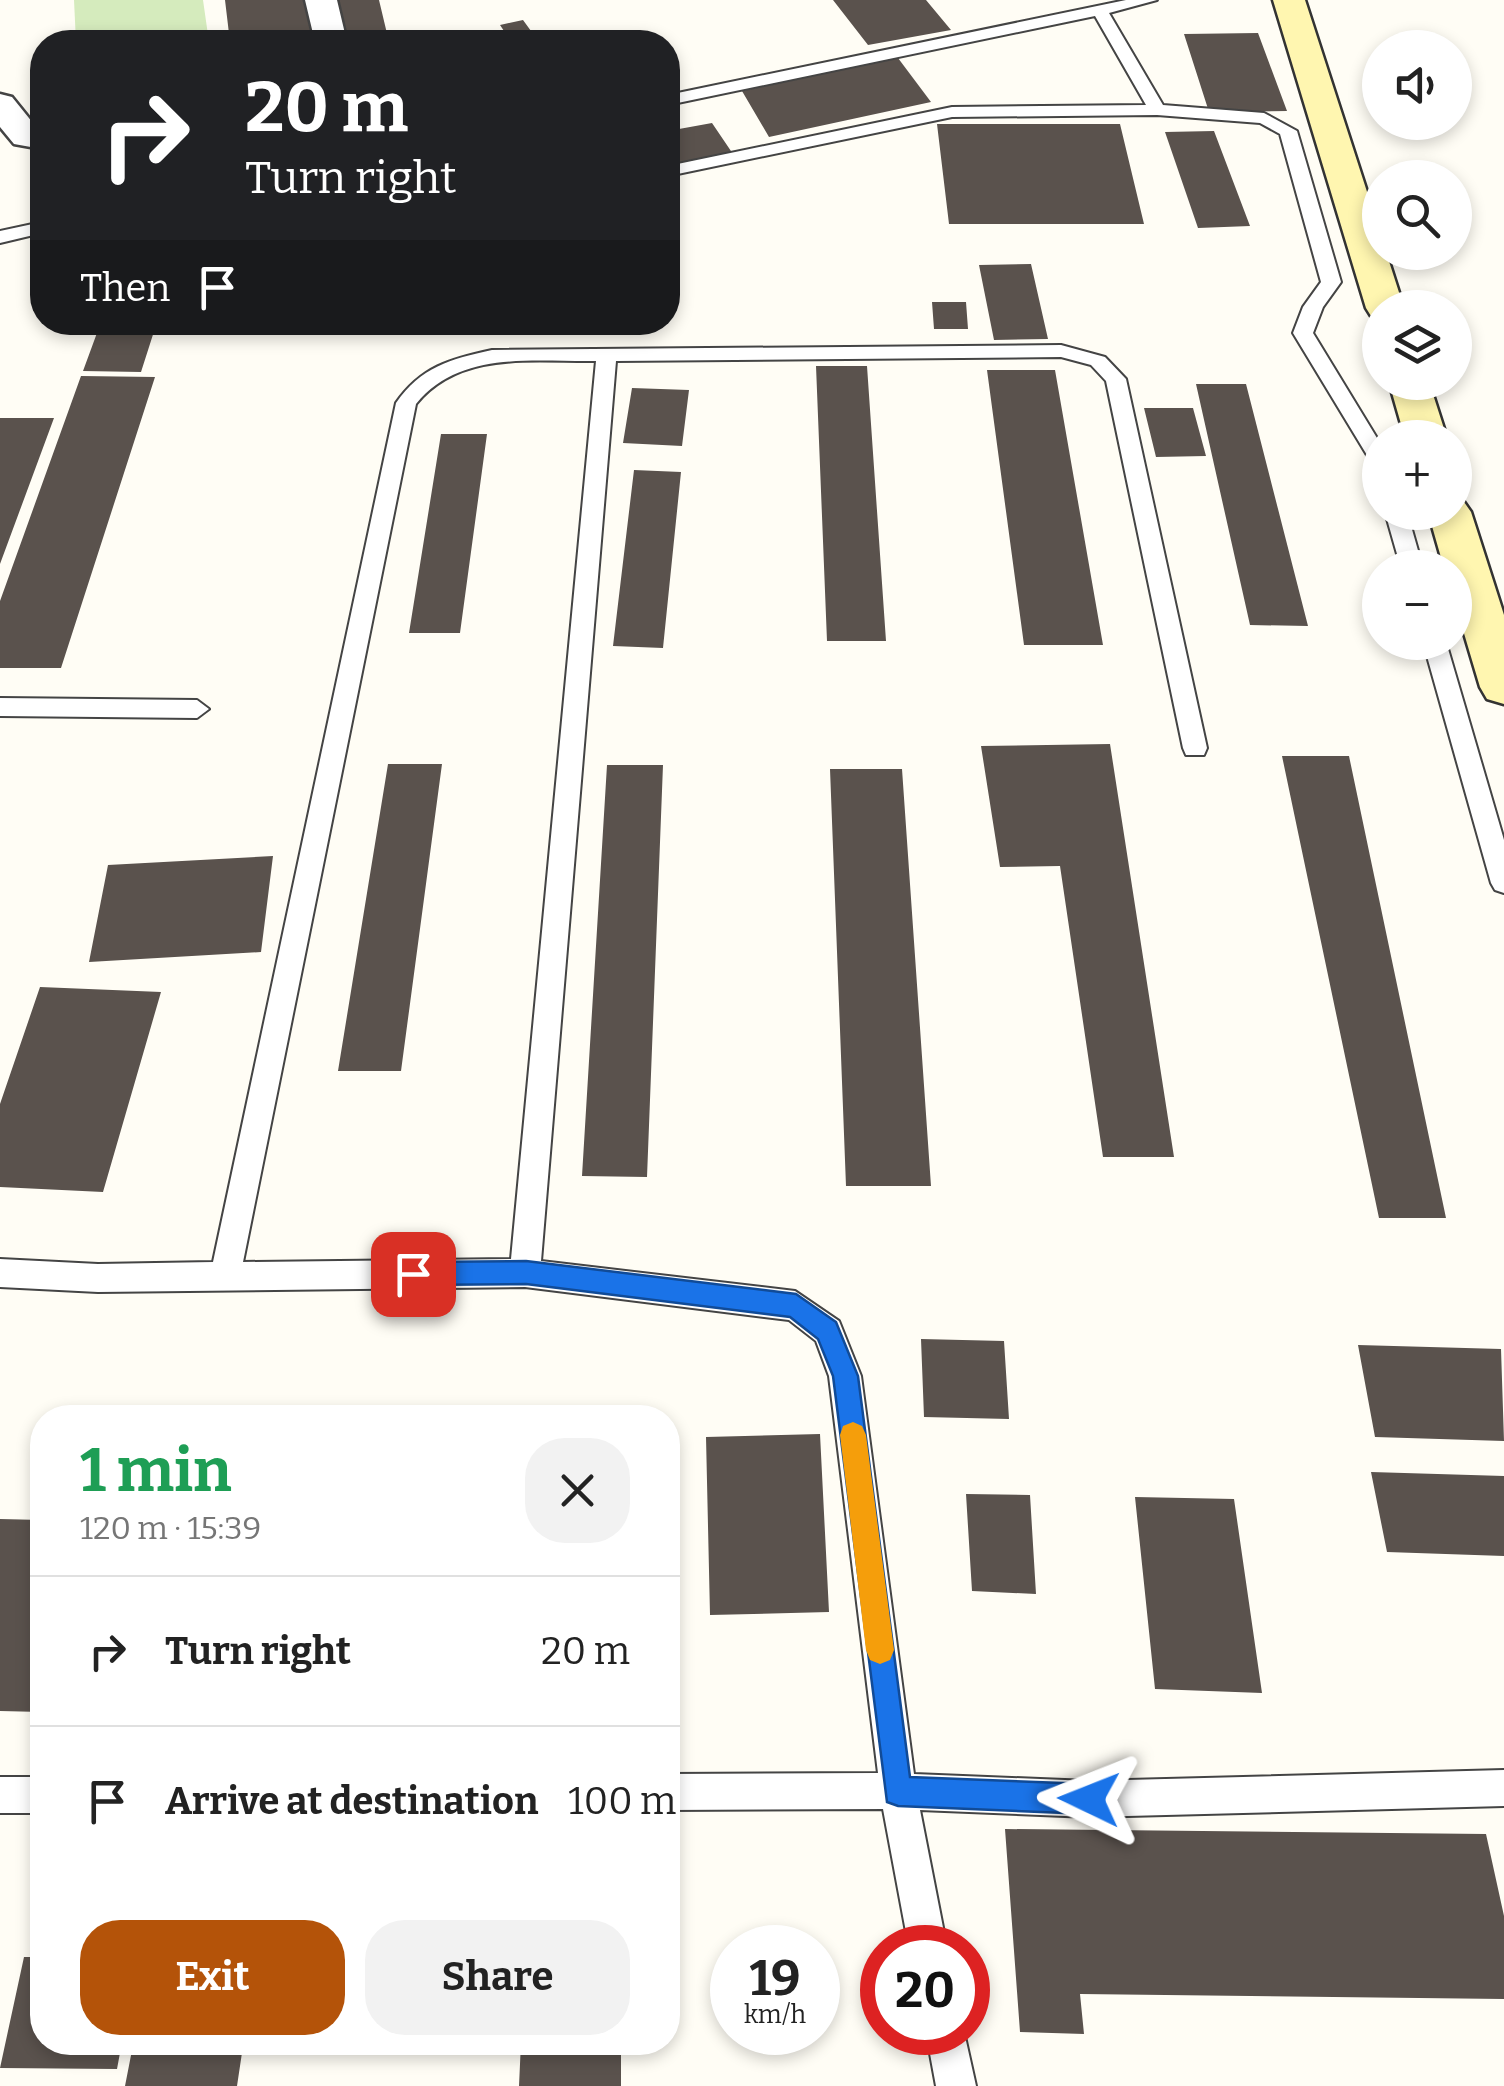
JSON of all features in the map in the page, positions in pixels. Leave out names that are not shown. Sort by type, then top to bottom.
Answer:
[{"type":"main road","points":[[1289,0],[1379,290]]},
{"type":"main road","points":[[1455,530],[1504,687]]},
{"type":"street","points":[[321,0],[328,30]]},
{"type":"street","points":[[0,104],[30,138]]},
{"type":"lane","points":[[680,98],[1149,0]]},
{"type":"lane","points":[[1100,11],[1157,110]]},
{"type":"lane","points":[[680,169],[952,112],[1157,110],[1264,118],[1288,131],[1332,282],[1313,307],[1303,332],[1362,430]]},
{"type":"lane","points":[[0,236],[30,230]]},
{"type":"lane","points":[[225,1276],[406,403],[424,381],[450,366],[492,356],[607,353],[1061,351],[1098,361],[1116,378],[1196,748]]},
{"type":"lane","points":[[526,1272],[607,353]]},
{"type":"lane","points":[[1439,660],[1504,882]]},
{"type":"lane","points":[[0,707],[197,709]]},
{"type":"lane","points":[[0,1273],[98,1278],[526,1272],[796,1306],[828,1330],[846,1376],[898,1792],[924,1925]]},
{"type":"lane","points":[[680,1792],[898,1792],[1089,1799],[1504,1788]]},
{"type":"lane","points":[[0,1795],[30,1795]]},
{"type":"lane","points":[[950,2055],[956,2086]]},
{"type":"green space","points":[[74,0],[203,0],[207,30],[75,30]]},
{"type":"building","points":[[225,0],[310,0],[316,30],[229,30]]},
{"type":"building","points":[[336,0],[379,0],[386,30],[342,30]]},
{"type":"building","points":[[833,0],[926,0],[951,30],[868,45]]},
{"type":"building","points":[[523,20],[530,30],[503,30],[500,25]]},
{"type":"building","points":[[1258,33],[1287,111],[1209,112],[1184,34]]},
{"type":"building","points":[[898,58],[931,102],[769,137],[742,91]]},
{"type":"building","points":[[712,123],[733,154],[680,165],[680,129]]},
{"type":"building","points":[[937,124],[1120,124],[1144,224],[949,224]]},
{"type":"building","points":[[1214,131],[1250,226],[1198,228],[1165,132]]},
{"type":"building","points":[[1031,264],[1048,339],[994,340],[979,265]]},
{"type":"building","points":[[932,302],[966,302],[968,329],[934,329]]},
{"type":"building","points":[[96,335],[153,335],[141,372],[83,371]]},
{"type":"building","points":[[816,366],[867,366],[886,641],[827,641]]},
{"type":"building","points":[[987,370],[1055,370],[1103,645],[1024,645]]},
{"type":"building","points":[[81,376],[155,377],[61,668],[0,668],[0,601]]},
{"type":"building","points":[[1196,384],[1246,384],[1308,626],[1250,625]]},
{"type":"building","points":[[632,388],[689,390],[682,446],[623,443]]},
{"type":"building","points":[[1144,408],[1193,408],[1206,456],[1156,457]]},
{"type":"building","points":[[0,418],[54,418],[0,564]]},
{"type":"building","points":[[441,434],[487,434],[460,633],[409,633]]},
{"type":"building","points":[[634,470],[681,472],[663,648],[613,646]]},
{"type":"building","points":[[1110,744],[1174,1157],[1103,1157],[1060,866],[1000,867],[981,746]]},
{"type":"building","points":[[1282,756],[1349,756],[1446,1218],[1379,1218]]},
{"type":"building","points":[[388,764],[442,764],[401,1071],[338,1071]]},
{"type":"building","points":[[607,765],[663,765],[647,1177],[582,1176]]},
{"type":"building","points":[[830,769],[902,769],[931,1186],[846,1186]]},
{"type":"building","points":[[273,856],[261,952],[89,962],[108,865]]},
{"type":"building","points":[[40,987],[161,992],[103,1192],[0,1187],[0,1104]]},
{"type":"building","points":[[921,1339],[1004,1341],[1009,1419],[924,1417]]},
{"type":"building","points":[[1358,1345],[1501,1349],[1504,1441],[1375,1437]]},
{"type":"building","points":[[820,1434],[829,1612],[710,1615],[706,1437]]},
{"type":"building","points":[[1371,1472],[1504,1476],[1504,1556],[1387,1552]]},
{"type":"building","points":[[966,1494],[1030,1495],[1036,1594],[972,1591]]},
{"type":"building","points":[[1135,1497],[1234,1499],[1262,1693],[1155,1689]]},
{"type":"building","points":[[0,1519],[30,1520],[30,1712],[0,1711]]},
{"type":"building","points":[[1005,1829],[1486,1834],[1504,1916],[1504,1999],[1080,1994],[1084,2034],[1020,2032]]},
{"type":"building","points":[[24,1957],[30,1957],[30,2055],[120,2055],[117,2069],[0,2068]]},
{"type":"building","points":[[131,2055],[242,2055],[237,2086],[125,2086]]},
{"type":"building","points":[[520,2055],[621,2055],[621,2086],[519,2086]]},
{"type":"slow traffic","points":[[853,1435],[880,1650]]},
{"type":"route","points":[[413,1274],[526,1272],[796,1306],[828,1330],[846,1376],[898,1792],[1089,1799]]}]
